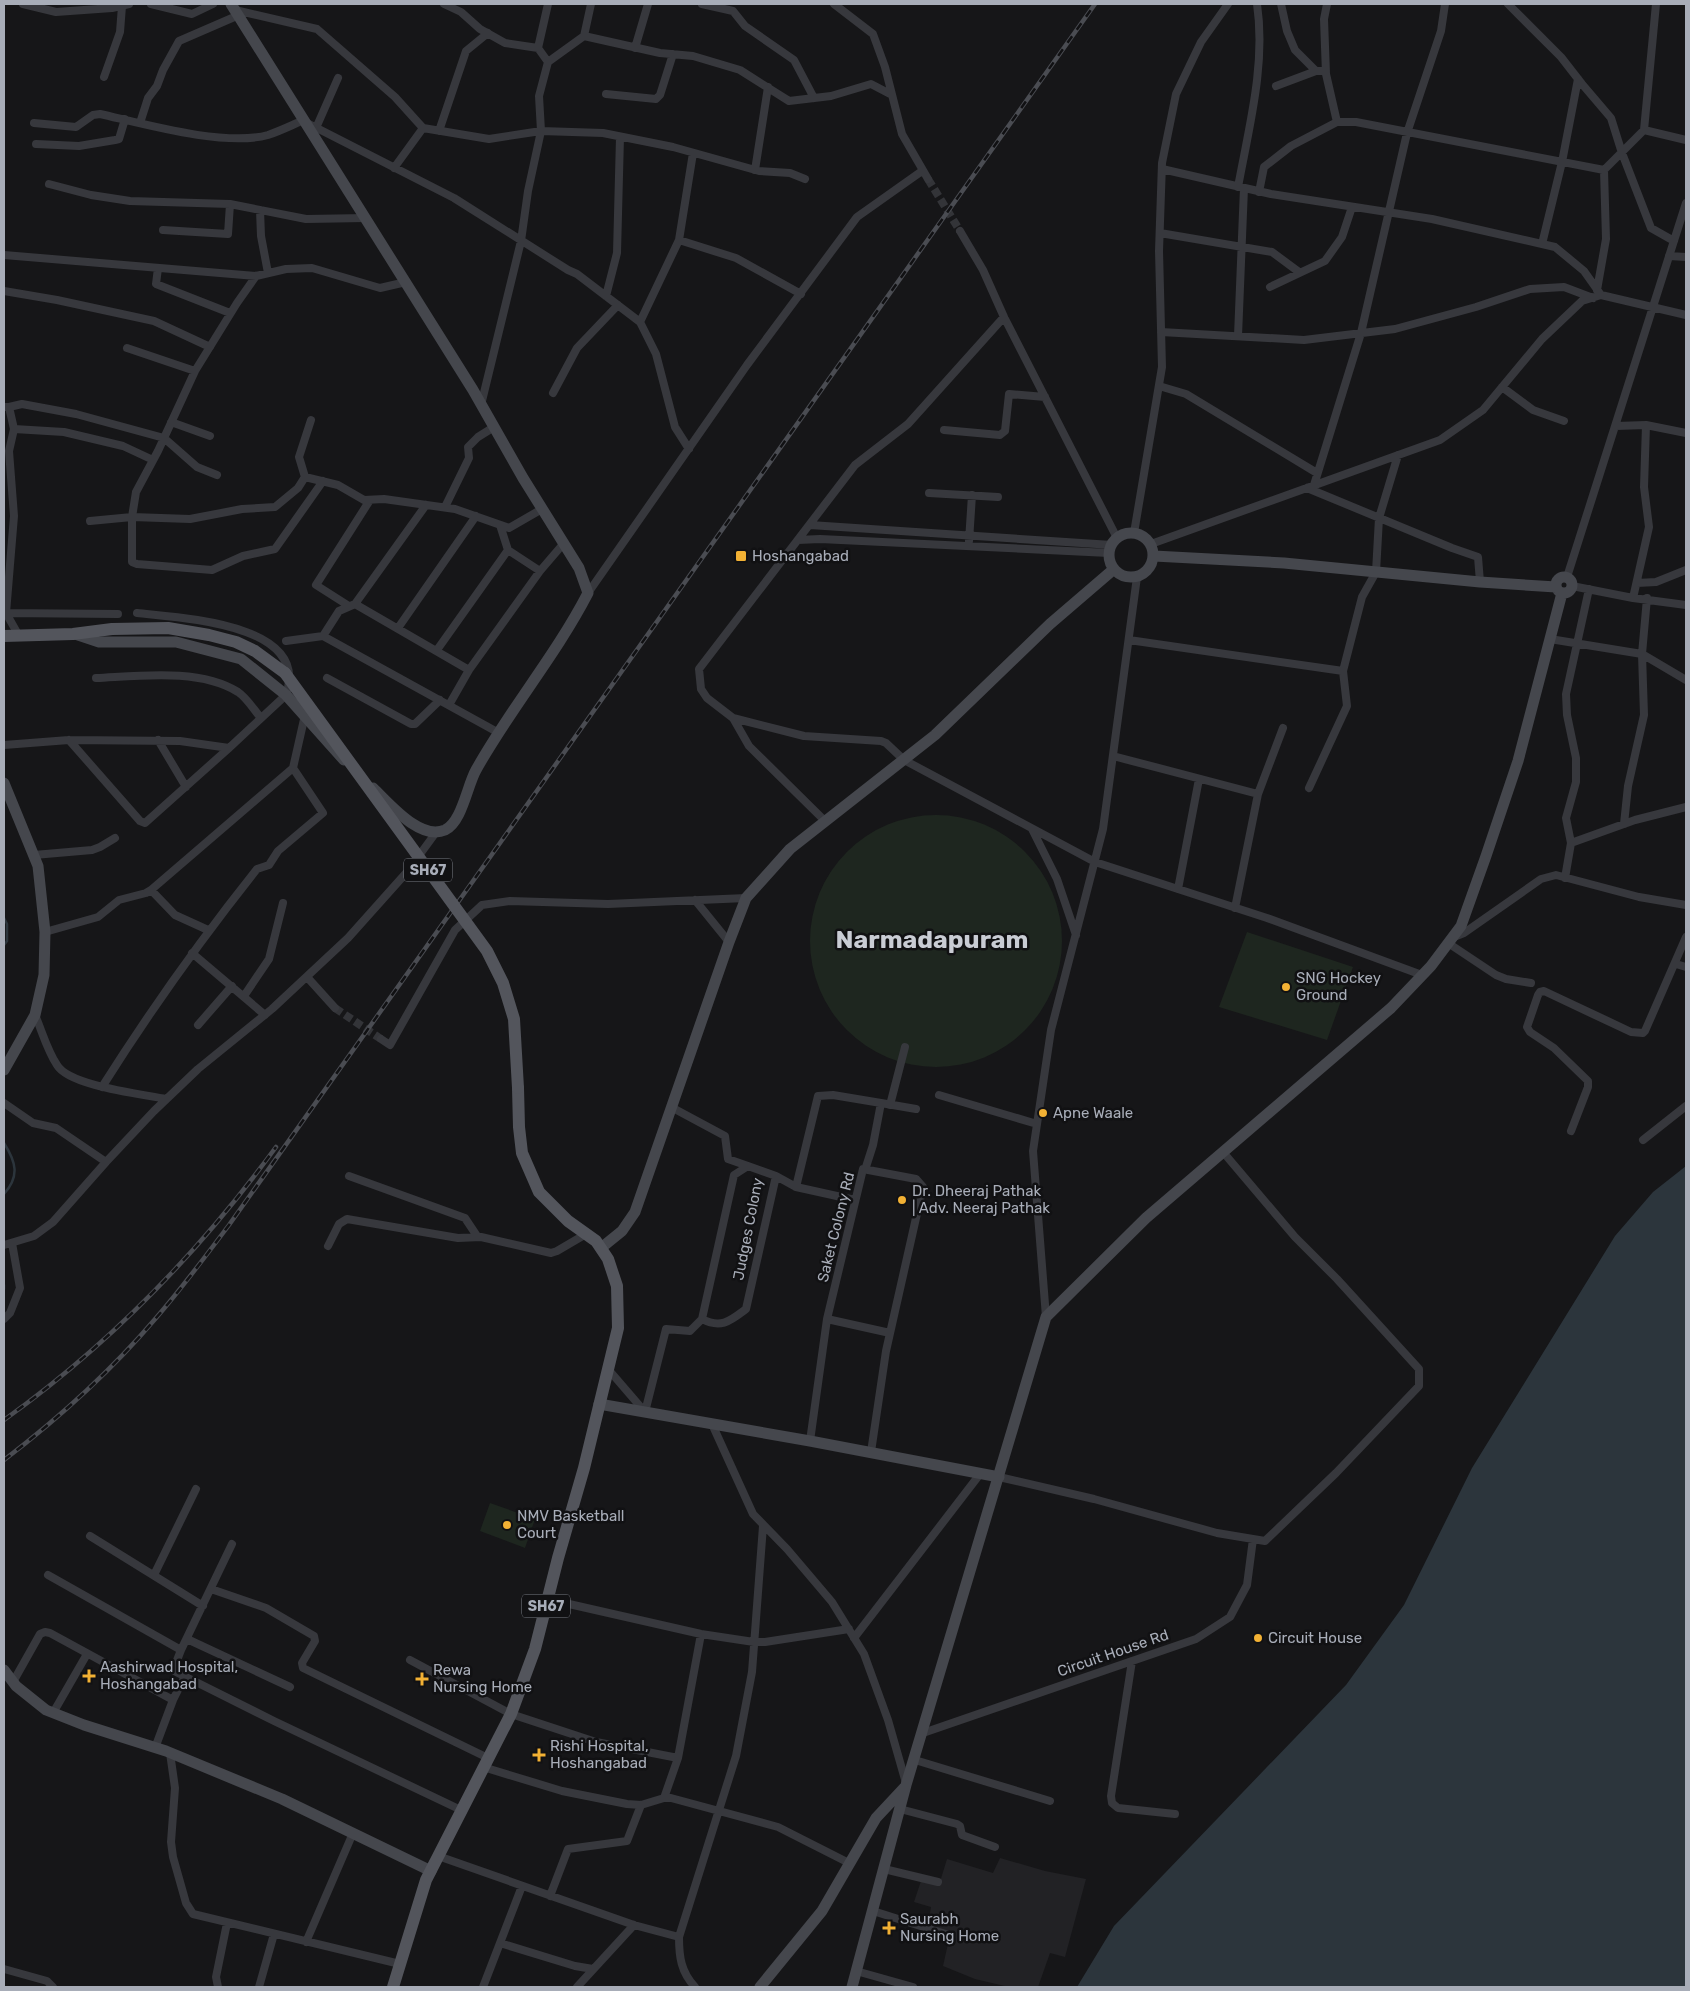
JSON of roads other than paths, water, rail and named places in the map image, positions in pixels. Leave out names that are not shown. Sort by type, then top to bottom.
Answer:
[{"type":"main road","name":"SH67","points":[[4,636],[73,634],[112,629],[168,628],[236,642],[255,651],[285,673],[487,951],[503,983],[514,1019],[522,1153],[539,1192],[568,1221],[596,1241],[608,1259],[617,1286],[618,1328],[600,1404],[535,1649],[511,1714],[426,1880],[393,1987]]},
{"type":"street","points":[[24,4],[56,12],[112,8],[126,5],[120,32],[104,77]]},
{"type":"street","points":[[151,4],[192,14],[213,4]]},
{"type":"street","points":[[444,4],[461,12],[488,33],[505,43],[538,48],[548,62]]},
{"type":"street","points":[[538,48],[548,4]]},
{"type":"street","points":[[481,405],[522,240],[528,191],[541,131],[539,96],[548,62],[584,36],[591,4]]},
{"type":"street","points":[[635,48],[648,4]]},
{"type":"street","points":[[702,4],[732,11],[745,26],[794,60],[814,98]]},
{"type":"street","points":[[834,4],[873,34],[886,67],[902,134],[928,179]]},
{"type":"street","points":[[1134,533],[1162,367],[1160,233],[1162,169],[1176,94],[1201,42],[1228,4]]},
{"type":"street","points":[[1238,336],[1242,245],[1241,187],[1256,87],[1260,25],[1257,4]]},
{"type":"street","points":[[1281,4],[1287,30],[1295,50],[1316,71]]},
{"type":"street","points":[[1327,4],[1324,19],[1326,71],[1337,122]]},
{"type":"street","points":[[1311,486],[1318,473],[1361,333],[1407,133],[1441,31],[1445,4]]},
{"type":"street","points":[[1508,4],[1561,57],[1611,118],[1622,153],[1651,228],[1674,241]]},
{"type":"street","points":[[1150,544],[1440,440],[1483,410],[1542,339],[1582,301],[1593,298],[1599,293],[1606,239],[1604,170],[1644,130],[1656,4]]},
{"type":"street","points":[[235,10],[481,405],[564,543],[578,568],[588,593]]},
{"type":"street","points":[[140,123],[148,98],[158,86],[162,73],[179,41],[235,10],[318,29],[395,96],[423,128],[489,139],[541,131],[602,133],[693,153],[755,170],[790,173],[805,179]]},
{"type":"street","points":[[439,131],[466,51],[488,33]]},
{"type":"street","points":[[584,36],[635,48],[693,56],[740,70],[789,101],[831,96],[871,84],[892,95]]},
{"type":"street","points":[[606,94],[656,99],[660,95],[673,54]]},
{"type":"street","points":[[1276,86],[1316,71],[1326,71]]},
{"type":"street","points":[[316,128],[338,78]]},
{"type":"street","points":[[1542,244],[1562,162],[1578,79]]},
{"type":"street","points":[[755,170],[768,87]]},
{"type":"street","points":[[34,123],[76,127],[96,114],[168,130],[233,138],[267,135],[305,121]]},
{"type":"street","points":[[36,144],[79,146],[119,139],[125,120]]},
{"type":"street","points":[[305,121],[454,198],[577,274],[640,322],[656,354],[675,427],[689,449]]},
{"type":"street","points":[[1259,192],[1264,167],[1291,146],[1337,122],[1356,122],[1604,170]]},
{"type":"street","points":[[394,168],[423,128]]},
{"type":"street","points":[[1644,130],[1686,140]]},
{"type":"street","points":[[606,296],[618,253],[620,137]]},
{"type":"street","points":[[640,322],[679,240],[693,153]]},
{"type":"street","points":[[1162,169],[1259,192],[1432,219],[1555,247],[1584,271],[1599,293],[1686,315]]},
{"type":"street","points":[[73,634],[99,642],[176,642],[241,659],[286,695],[306,715],[333,750],[412,825],[428,831],[444,830],[456,820],[475,772],[571,626],[588,593],[800,294],[857,217],[922,171]]},
{"type":"street","points":[[48,184],[92,195],[130,201],[230,204],[306,219],[366,218]]},
{"type":"street","points":[[1569,581],[1652,307],[1686,203]]},
{"type":"street","points":[[163,230],[228,234],[230,204]]},
{"type":"street","points":[[1270,287],[1325,261],[1342,236],[1352,207]]},
{"type":"street","points":[[260,210],[261,236],[268,273]]},
{"type":"street","points":[[960,231],[983,270],[1045,397],[1113,546]]},
{"type":"street","points":[[1160,233],[1242,245],[1272,252],[1299,272]]},
{"type":"street","points":[[679,240],[736,258],[800,294]]},
{"type":"street","points":[[4,255],[256,276],[286,269],[312,268],[380,288],[406,282]]},
{"type":"street","points":[[1669,256],[1686,257]]},
{"type":"street","points":[[158,268],[156,284],[230,313]]},
{"type":"street","points":[[256,276],[230,313],[195,372],[136,492],[132,517],[132,562],[212,570],[248,554],[275,549],[323,481]]},
{"type":"street","points":[[1161,332],[1304,340],[1395,329],[1476,307],[1530,289],[1564,287],[1593,298]]},
{"type":"street","points":[[4,292],[58,300],[154,321],[210,347]]},
{"type":"street","points":[[553,393],[577,348],[618,305]]},
{"type":"street","points":[[825,821],[749,746],[733,718],[708,698],[701,689],[699,669],[855,465],[908,424],[1004,316]]},
{"type":"street","points":[[128,348],[195,372]]},
{"type":"street","points":[[1159,386],[1186,394],[1318,473]]},
{"type":"street","points":[[1502,387],[1533,410],[1564,421]]},
{"type":"street","points":[[944,430],[1000,435],[1005,431],[1009,394],[1045,397]]},
{"type":"street","points":[[19,636],[5,613],[14,516],[6,451],[14,429],[7,407],[22,404],[68,412],[164,438],[197,467],[217,476]]},
{"type":"street","points":[[90,521],[132,517],[190,519],[242,509],[275,508],[298,488],[305,476],[299,456],[311,420]]},
{"type":"street","points":[[171,422],[210,436]]},
{"type":"street","points":[[1616,426],[1646,425],[1686,433]]},
{"type":"street","points":[[1633,598],[1649,527],[1644,488],[1646,425]]},
{"type":"street","points":[[445,508],[469,458],[468,447],[478,437],[494,427]]},
{"type":"street","points":[[14,429],[64,432],[123,446],[153,460]]},
{"type":"street","points":[[1309,788],[1347,706],[1343,671],[1362,597],[1376,572],[1379,518],[1398,455]]},
{"type":"street","points":[[305,476],[338,485],[364,500],[384,499],[455,509],[509,528],[542,509]]},
{"type":"street","points":[[1311,486],[1379,518],[1478,557],[1480,582]]},
{"type":"street","points":[[929,493],[998,497]]},
{"type":"street","points":[[968,546],[972,495]]},
{"type":"street","points":[[370,500],[316,586],[398,628],[468,670]]},
{"type":"street","points":[[323,636],[339,612],[352,605],[426,505]]},
{"type":"street","points":[[398,628],[476,516]]},
{"type":"street","points":[[500,525],[508,550],[540,571]]},
{"type":"street","points":[[810,525],[1113,546]]},
{"type":"street","points":[[1134,533],[1144,537],[1150,544],[1154,556],[1151,565],[1145,573],[1137,577],[1128,578],[1120,575],[1110,562],[1113,546],[1125,534],[1134,533]]},
{"type":"street","points":[[798,540],[820,539],[968,546],[1113,546]]},
{"type":"street","points":[[449,705],[468,670],[540,571],[564,543]]},
{"type":"street","points":[[437,650],[508,550]]},
{"type":"street","points":[[1154,556],[1284,563],[1559,590]]},
{"type":"street","points":[[601,1248],[622,1231],[635,1212],[746,898],[790,849],[935,736],[1050,624],[1114,569]]},
{"type":"street","points":[[1637,582],[1656,582],[1686,570]]},
{"type":"street","points":[[852,1987],[906,1784],[915,1760],[1046,1317],[1033,1151],[1051,1030],[1103,829],[1137,577]]},
{"type":"street","points":[[1046,1317],[1146,1218],[1391,1008],[1422,975],[1461,926],[1518,761],[1550,638],[1559,590],[1557,580],[1561,577],[1589,589],[1633,598],[1647,598],[1686,605]]},
{"type":"street","points":[[1565,878],[1571,843],[1566,818],[1576,782],[1576,758],[1567,715],[1566,694],[1589,589]]},
{"type":"street","points":[[1624,824],[1628,786],[1644,716],[1642,654],[1647,598]]},
{"type":"street","points":[[5,613],[118,614]]},
{"type":"street","points":[[69,740],[140,821],[144,823],[286,695],[289,685],[285,659],[266,642],[246,631],[215,622],[137,613]]},
{"type":"street","points":[[286,641],[323,636],[499,733]]},
{"type":"street","points":[[1550,638],[1642,654],[1686,680]]},
{"type":"street","points":[[1129,640],[1343,671]]},
{"type":"street","points":[[96,678],[161,676],[211,681],[239,692],[261,718]]},
{"type":"street","points":[[327,678],[411,724],[415,724],[440,700]]},
{"type":"street","points":[[45,932],[98,917],[119,900],[151,890],[293,768],[306,715]]},
{"type":"street","points":[[733,718],[804,736],[881,741],[886,743],[904,760],[1095,862],[1235,908],[1422,975]]},
{"type":"street","points":[[1235,908],[1258,794],[1282,728]]},
{"type":"street","points":[[4,745],[69,740],[158,740],[186,741],[229,748]]},
{"type":"street","points":[[158,740],[186,787]]},
{"type":"street","points":[[1113,756],[1258,794]]},
{"type":"street","points":[[102,1086],[138,1030],[208,930],[257,868],[269,865],[278,851],[323,813],[293,768]]},
{"type":"street","points":[[1178,889],[1199,779]]},
{"type":"street","points":[[4,783],[38,866],[45,932],[44,975],[35,1015],[4,1070]]},
{"type":"street","points":[[1571,843],[1624,824],[1686,807]]},
{"type":"street","points":[[1032,829],[1057,879],[1076,935]]},
{"type":"street","points":[[4,1319],[10,1314],[20,1288],[7,1245],[34,1236],[53,1222],[106,1162],[166,1099],[198,1069],[307,978],[348,938],[407,872],[437,831]]},
{"type":"street","points":[[34,856],[92,850],[100,848],[115,838]]},
{"type":"street","points":[[1450,941],[1542,879],[1556,875],[1639,897],[1686,905]]},
{"type":"street","points":[[151,890],[174,915],[208,930]]},
{"type":"street","points":[[381,1039],[390,1045],[455,930],[482,905],[510,901],[608,904],[746,898]]},
{"type":"street","points":[[695,900],[729,942]]},
{"type":"street","points":[[244,996],[269,960],[283,903]]},
{"type":"street","points":[[1571,1130],[1588,1087],[1588,1081],[1554,1048],[1530,1032],[1527,1027],[1540,992],[1544,991],[1631,1032],[1643,1033],[1646,1031],[1686,937]]},
{"type":"street","points":[[1450,941],[1496,975],[1506,979],[1531,983]]},
{"type":"street","points":[[192,953],[265,1015]]},
{"type":"street","points":[[1676,964],[1686,967]]},
{"type":"street","points":[[307,978],[335,1008]]},
{"type":"street","points":[[198,1025],[232,986]]},
{"type":"street","points":[[35,1015],[57,1066],[71,1077],[102,1086],[166,1099]]},
{"type":"street","points":[[890,1105],[905,1047]]},
{"type":"street","points":[[796,1187],[818,1096],[833,1095],[916,1109]]},
{"type":"street","points":[[939,1095],[1037,1124]]},
{"type":"street","points":[[4,1103],[33,1123],[56,1128],[106,1162]]},
{"type":"street","points":[[865,1170],[873,1145],[881,1103]]},
{"type":"street","points":[[1643,1140],[1686,1106]]},
{"type":"street","points":[[671,1107],[725,1136],[728,1159],[748,1166]]},
{"type":"street","points":[[600,1404],[871,1452],[998,1477],[1094,1499],[1217,1533],[1266,1541],[1336,1473],[1419,1386],[1419,1369],[1337,1279],[1295,1237],[1223,1152]]},
{"type":"street","name":"Judges Colony","points":[[748,1166],[776,1176],[746,1310],[728,1323],[711,1324],[702,1319],[734,1175],[748,1166]]},
{"type":"street","name":"Saket Colony Rd","points":[[810,1441],[827,1319],[863,1169],[916,1179],[923,1187],[890,1333],[871,1452]]},
{"type":"street","points":[[349,1176],[465,1218],[477,1236]]},
{"type":"street","points":[[776,1176],[796,1187],[856,1200]]},
{"type":"street","points":[[328,1246],[339,1224],[347,1219],[458,1238],[477,1236],[551,1253],[558,1251],[586,1234]]},
{"type":"street","points":[[645,1412],[666,1329],[690,1332],[702,1319]]},
{"type":"street","points":[[827,1319],[890,1333]]},
{"type":"street","points":[[608,1368],[645,1412]]},
{"type":"street","points":[[712,1424],[753,1514],[787,1549],[832,1602],[864,1654],[888,1720],[906,1784]]},
{"type":"street","points":[[854,1638],[980,1474]]},
{"type":"street","points":[[154,1575],[196,1489]]},
{"type":"street","points":[[695,1987],[685,1975],[681,1964],[679,1937],[736,1756],[752,1672],[763,1526]]},
{"type":"street","points":[[90,1536],[204,1606]]},
{"type":"street","name":"Circuit House Rd","points":[[923,1733],[1196,1639],[1230,1617],[1246,1585],[1253,1539]]},
{"type":"street","points":[[232,1544],[204,1606],[181,1650],[174,1668],[176,1673],[461,1810]]},
{"type":"street","points":[[48,1575],[181,1650]]},
{"type":"street","points":[[211,1589],[266,1608],[314,1636],[315,1641],[302,1663],[303,1668],[486,1763],[562,1792],[641,1805],[664,1798],[671,1798],[719,1810],[785,1830],[850,1863]]},
{"type":"street","points":[[548,1599],[701,1634],[754,1642],[849,1629]]},
{"type":"street","points":[[13,1682],[40,1634],[45,1632],[173,1700]]},
{"type":"street","points":[[664,1798],[678,1758],[701,1634]]},
{"type":"street","points":[[187,1639],[290,1687]]},
{"type":"street","points":[[54,1713],[87,1654]]},
{"type":"street","points":[[410,1660],[511,1714],[596,1742],[678,1758]]},
{"type":"street","points":[[1132,1661],[1111,1796],[1112,1803],[1118,1808],[1175,1814]]},
{"type":"street","points":[[4,1670],[13,1682],[46,1710],[84,1725],[170,1753],[282,1799],[431,1871]]},
{"type":"street","points":[[155,1748],[173,1700],[184,1678]]},
{"type":"street","points":[[170,1753],[175,1788],[173,1857],[186,1903],[193,1914],[400,1964]]},
{"type":"street","points":[[915,1760],[1050,1800]]},
{"type":"street","points":[[760,1987],[822,1911],[876,1818],[906,1784]]},
{"type":"street","points":[[550,1896],[568,1849],[627,1841],[641,1805]]},
{"type":"street","points":[[900,1809],[957,1824],[960,1826],[962,1835],[995,1847]]},
{"type":"street","points":[[306,1942],[353,1833]]},
{"type":"street","points":[[438,1856],[634,1925],[679,1937]]},
{"type":"street","points":[[884,1870],[938,1882]]},
{"type":"street","points":[[483,1987],[522,1886]]},
{"type":"street","points":[[872,1911],[952,1936]]},
{"type":"street","points":[[218,1987],[216,1977],[227,1923]]},
{"type":"street","points":[[577,1987],[634,1925]]},
{"type":"street","points":[[259,1987],[274,1934]]},
{"type":"street","points":[[500,1943],[575,1966],[593,1969]]},
{"type":"street","points":[[4,1969],[47,1981],[53,1987]]},
{"type":"street","points":[[856,1971],[913,1987]]},
{"type":"waterway","points":[[4,918],[7,924],[7,941],[4,945]]},
{"type":"waterway","points":[[4,1143],[15,1169],[12,1181],[4,1194]]},
{"type":"tunnel","points":[[928,179],[960,231]]},
{"type":"tunnel","points":[[335,1008],[381,1039]]},
{"type":"railway","points":[[4,1460],[45,1428],[121,1357],[175,1295],[229,1225],[1095,4]]},
{"type":"railway","points":[[4,1420],[80,1360],[151,1294],[216,1223],[276,1147]]},
{"type":"place","name":"Hoshangabad","points":[[741,556]]},
{"type":"place","name":"SNG Hockey Ground","points":[[1286,987]]},
{"type":"place","name":"Apne Waale","points":[[1043,1113]]},
{"type":"place","name":"Dr. Dheeraj Pathak | Adv. Neeraj Pathak","points":[[902,1200]]},
{"type":"place","name":"NMV Basketball Court","points":[[507,1525]]},
{"type":"place","name":"Circuit House","points":[[1258,1638]]},
{"type":"place","name":"Aashirwad Hospital, Hoshangabad","points":[[89,1676]]},
{"type":"place","name":"Rewa Nursing Home","points":[[422,1679]]},
{"type":"place","name":"Rishi Hospital, Hoshangabad","points":[[539,1755]]},
{"type":"place","name":"Saurabh Nursing Home","points":[[889,1928]]},
{"type":"district","name":"Narmadapuram","points":[[932,939]]}]
